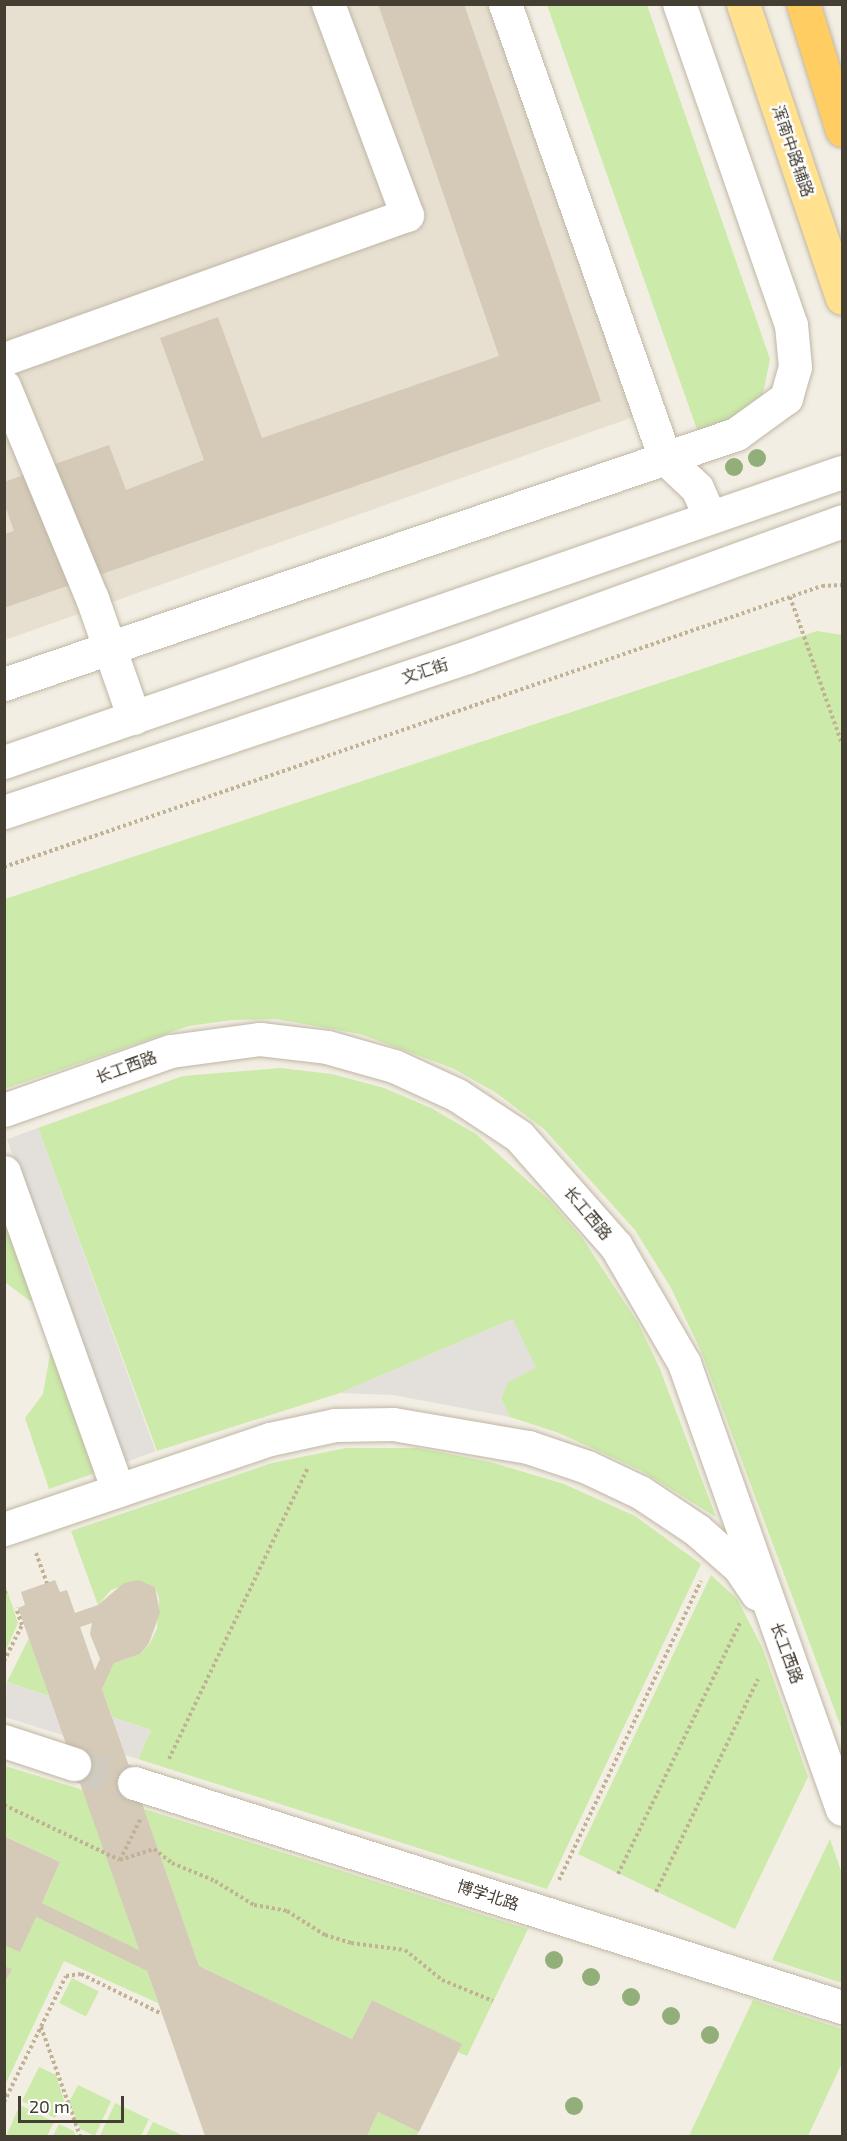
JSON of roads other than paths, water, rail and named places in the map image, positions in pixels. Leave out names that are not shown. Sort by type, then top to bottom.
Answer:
[{"type":"highway","points":[[803,4],[843,130]]},
{"type":"main road","name":"浑南中路辅路","points":[[742,4],[843,298]]},
{"type":"street","points":[[4,359],[407,215],[328,4]]},
{"type":"street","points":[[505,4],[665,458],[697,488],[710,517]]},
{"type":"street","points":[[4,684],[736,434],[786,399],[795,366],[791,325],[679,4]]},
{"type":"street","points":[[4,387],[110,648],[135,718]]},
{"type":"street","points":[[4,762],[843,472]]},
{"type":"street","name":"文汇街","points":[[4,812],[467,657],[843,521]]},
{"type":"street","name":"长工西路","points":[[4,1110],[171,1051],[260,1039],[327,1047],[394,1066],[466,1101],[519,1137],[571,1192],[616,1246],[652,1303],[684,1363],[843,1809]]},
{"type":"street","points":[[4,1172],[118,1490]]},
{"type":"street","points":[[4,1529],[270,1439],[327,1426],[393,1424],[528,1447],[587,1467],[640,1492],[716,1547],[739,1568],[778,1627]]},
{"type":"street","points":[[4,1741],[74,1764]]},
{"type":"street","name":"博学北路","points":[[144,1786],[843,2007]]},
{"type":"tunnel","points":[[74,1764],[134,1783]]}]
